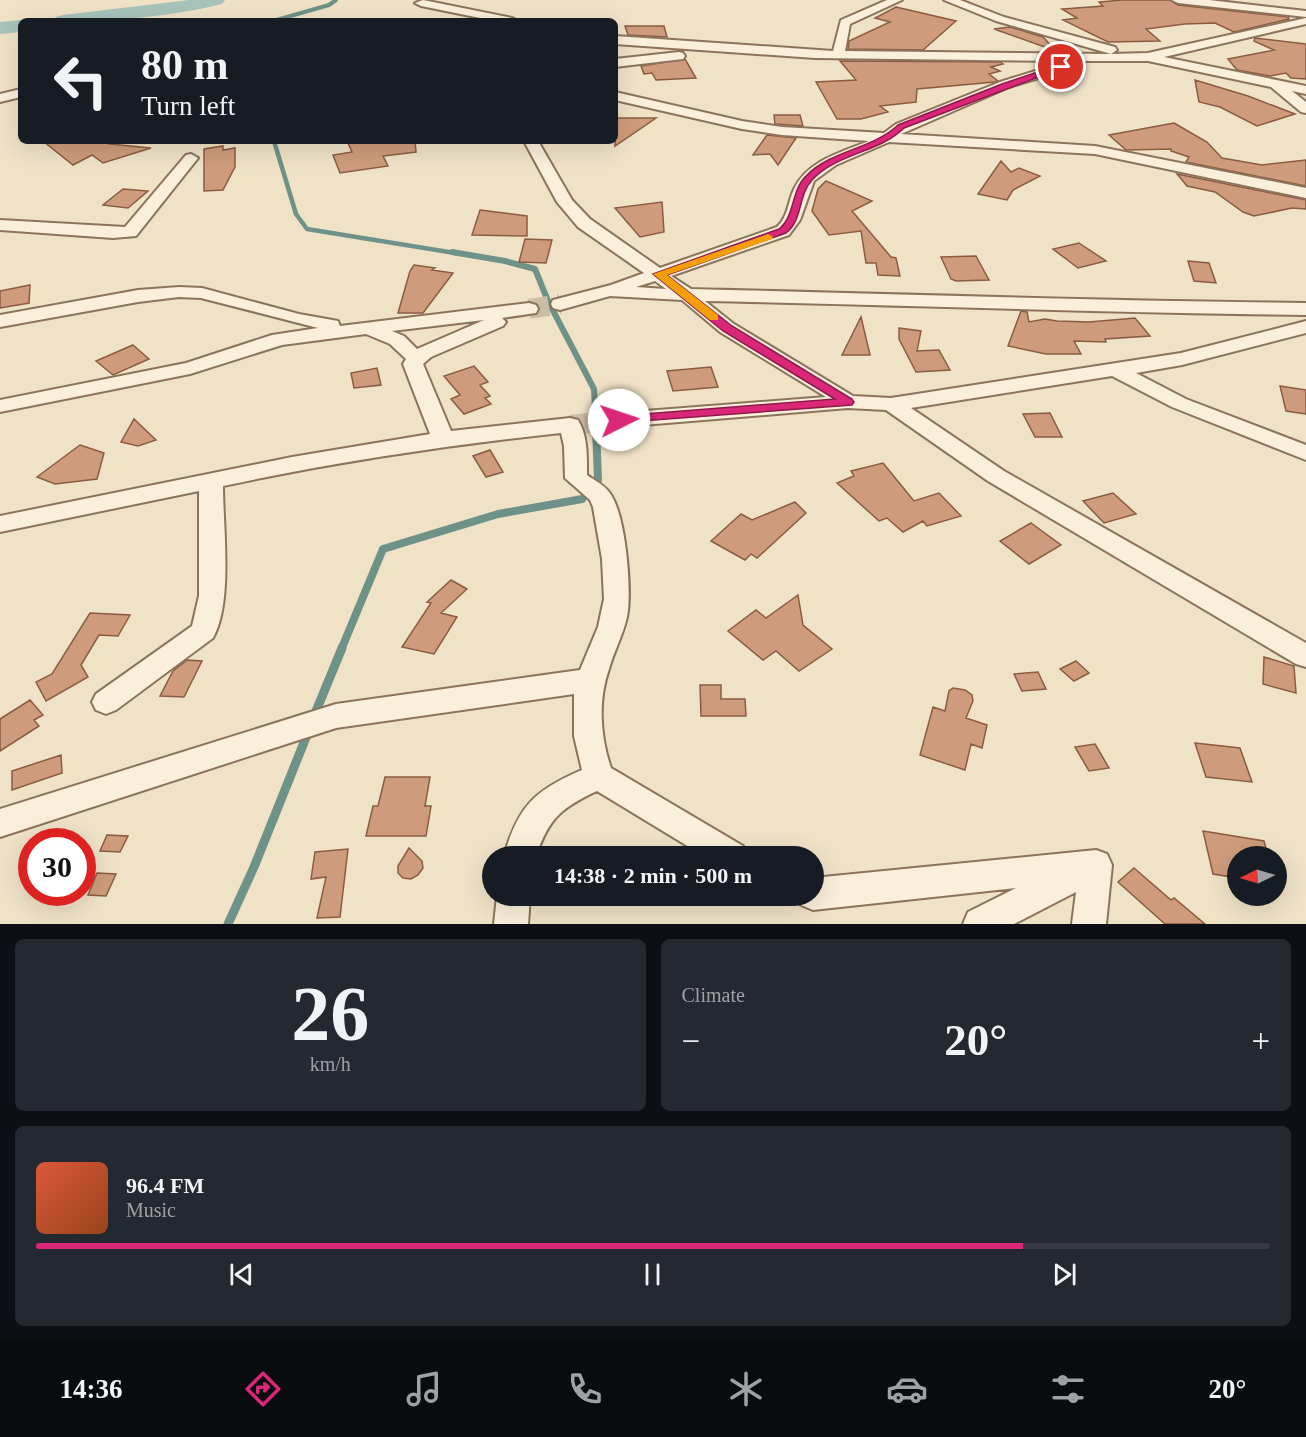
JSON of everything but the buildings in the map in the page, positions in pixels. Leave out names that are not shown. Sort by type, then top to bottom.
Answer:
[{"type":"street","points":[[838,54],[845,22],[896,0]]},
{"type":"street","points":[[950,0],[1031,28],[1149,57],[1306,90]]},
{"type":"street","points":[[1178,0],[1306,14]]},
{"type":"street","points":[[1298,0],[1306,7]]},
{"type":"street","points":[[420,2],[428,18]]},
{"type":"street","points":[[420,2],[497,18]]},
{"type":"street","points":[[618,40],[714,50],[945,58],[1149,57],[1306,21]]},
{"type":"street","points":[[1257,32],[1306,35]]},
{"type":"street","points":[[618,63],[714,50]]},
{"type":"street","points":[[560,304],[659,274],[783,231],[790,225],[803,186],[809,177],[845,154],[890,137],[901,127],[1024,78],[1061,67],[1107,58]]},
{"type":"street","points":[[1273,83],[1306,109]]},
{"type":"street","points":[[0,98],[18,94]]},
{"type":"street","points":[[618,97],[760,128],[1095,150],[1306,193]]},
{"type":"street","points":[[533,144],[565,202],[575,214],[659,274],[728,328],[848,402]]},
{"type":"street","points":[[0,225],[113,233],[130,231],[191,158]]},
{"type":"street","points":[[609,290],[687,295],[934,300],[1113,307],[1306,309]]},
{"type":"street","points":[[0,321],[138,296],[179,292],[202,293],[297,319],[360,329],[397,340],[416,358]]},
{"type":"street","points":[[0,406],[190,368],[279,339],[529,309],[471,332],[416,358],[413,364],[443,439]]},
{"type":"street","points":[[619,420],[848,402],[891,404],[1182,358],[1306,327]]},
{"type":"street","points":[[1115,370],[1179,404],[1306,453]]},
{"type":"street","points":[[891,404],[996,476],[1306,656]]},
{"type":"street","points":[[0,524],[292,464],[443,439],[570,425],[575,446],[576,478],[600,496],[604,507],[617,583],[615,612],[588,697],[588,733],[592,758],[599,776],[715,846]]},
{"type":"street","points":[[106,702],[204,632],[212,596],[211,481]]},
{"type":"street","points":[[0,823],[336,716],[592,680]]},
{"type":"street","points":[[523,846],[530,825],[548,800],[599,776]]},
{"type":"street","points":[[824,893],[1096,865]]},
{"type":"street","points":[[980,924],[1096,865]]},
{"type":"street","points":[[1089,924],[1096,865]]},
{"type":"street","points":[[511,924],[513,906]]},
{"type":"waterway","points":[[90,18],[179,8],[215,0]]},
{"type":"waterway","points":[[284,18],[329,5],[336,0]]},
{"type":"waterway","points":[[0,28],[18,26]]},
{"type":"waterway","points":[[275,144],[296,214],[307,229],[461,254]]},
{"type":"waterway","points":[[452,252],[505,261],[535,269],[548,301],[594,389],[596,430]]},
{"type":"waterway","points":[[596,428],[598,480]]},
{"type":"waterway","points":[[341,650],[383,549],[498,514],[582,499]]},
{"type":"waterway","points":[[314,716],[342,648]]},
{"type":"waterway","points":[[228,924],[254,867],[309,730]]},
{"type":"tunnel","points":[[529,309],[560,304]]},
{"type":"tunnel","points":[[570,425],[619,420]]},
{"type":"slow traffic","points":[[714,317],[659,274],[768,237]]},
{"type":"route","points":[[619,420],[848,402],[728,328],[659,274],[757,242],[783,231],[790,225],[795,206],[809,177],[845,154],[890,137],[901,127],[1005,85],[1061,67]]}]
